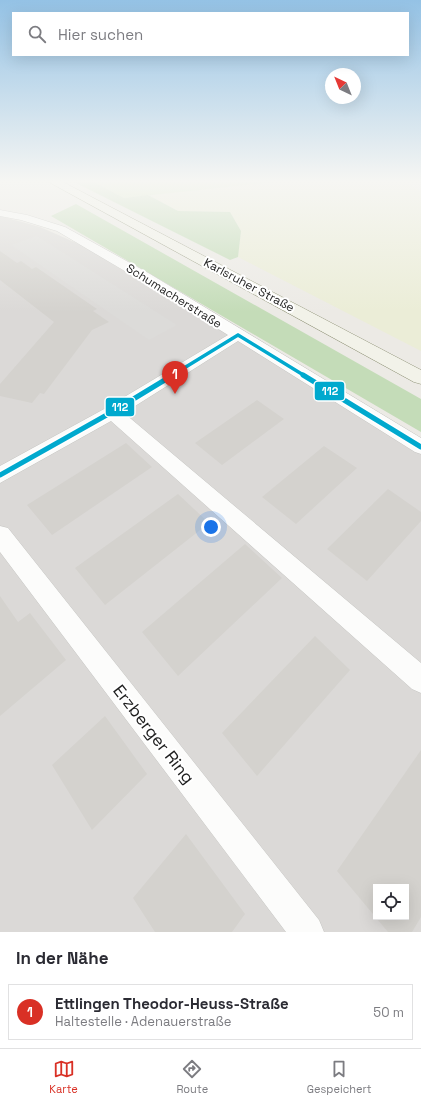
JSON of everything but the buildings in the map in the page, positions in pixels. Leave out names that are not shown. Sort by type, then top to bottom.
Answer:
[{"type":"main road","name":"Karlsruher Straße","points":[[136,225],[421,378]]},
{"type":"street","name":"Schumacherstraße","points":[[50,225],[61,229],[145,277],[421,447]]},
{"type":"street","points":[[0,475],[112,412],[238,335]]},
{"type":"street","points":[[112,412],[421,680]]},
{"type":"street","name":"Erzberger Ring","points":[[0,535],[307,932]]},
{"type":"shaded area","points":[[0,225],[35,225],[81,245],[421,452],[421,932],[0,932]]},
{"type":"shaded area","points":[[37,236],[177,325],[149,340],[11,245]]},
{"type":"green space","points":[[67,225],[114,225],[421,399],[421,432]]},
{"type":"green space","points":[[161,225],[238,225],[241,231],[238,257],[230,260]]},
{"type":"green space","points":[[238,225],[421,225],[421,351],[238,257],[241,231]]},
{"type":"transit line","name":"112","points":[[238,335],[421,447]]},
{"type":"transit line","name":"112","points":[[0,475],[112,412],[238,335]]},
{"type":"place","name":"Ettlingen Theodor-Heuss-Straße","points":[[175,394]]}]
